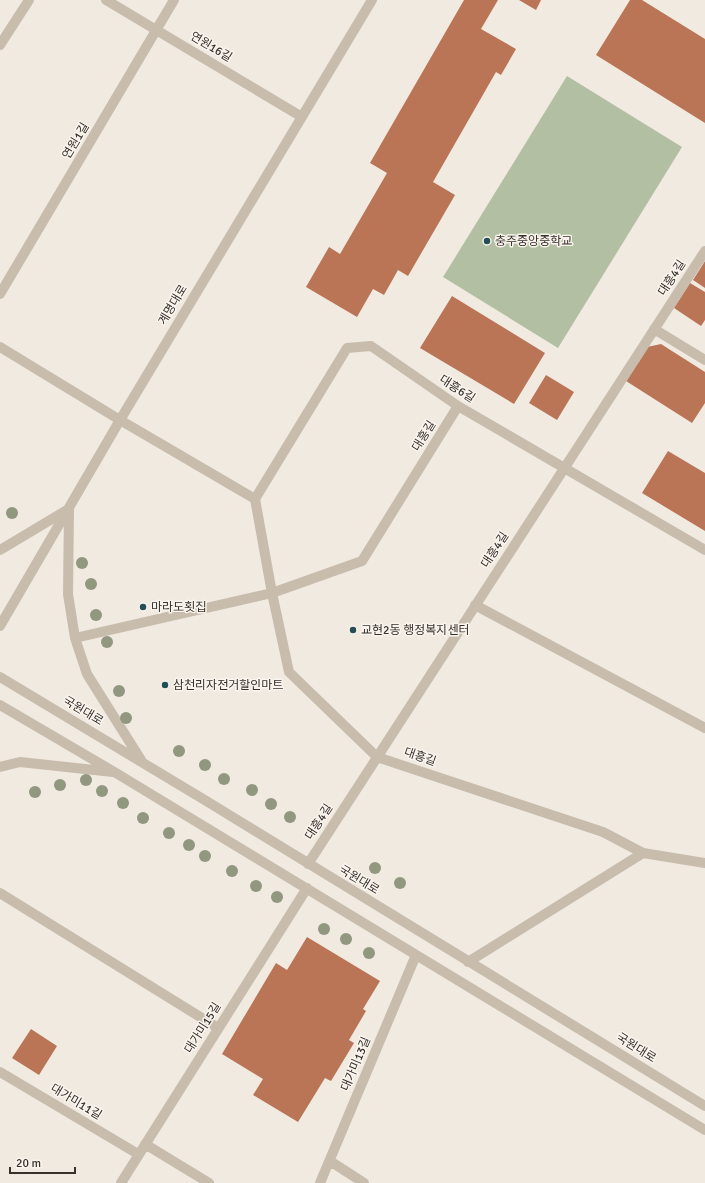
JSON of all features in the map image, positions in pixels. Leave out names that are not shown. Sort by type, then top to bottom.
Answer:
[{"type":"street","points":[[0,45],[28,0]]},
{"type":"street","name":"연원16길","points":[[106,0],[302,117]]},
{"type":"street","name":"연원1길","points":[[0,294],[174,0]]},
{"type":"street","name":"계명대로","points":[[0,626],[69,510],[120,420],[372,0]]},
{"type":"street","name":"대흥4길","points":[[308,864],[705,251]]},
{"type":"street","points":[[654,329],[705,360]]},
{"type":"street","name":"대흥6길","points":[[255,499],[347,348],[371,346],[458,406],[705,550]]},
{"type":"street","points":[[0,347],[120,420],[255,499]]},
{"type":"street","name":"대흥길","points":[[272,593],[362,561],[458,406]]},
{"type":"street","name":"대흥길","points":[[255,499],[272,593],[290,672],[377,757],[603,832],[643,853],[705,863]]},
{"type":"street","points":[[0,550],[69,510]]},
{"type":"street","points":[[69,510],[68,594],[75,638],[87,674],[142,762]]},
{"type":"street","points":[[75,638],[272,593]]},
{"type":"street","points":[[475,605],[705,728]]},
{"type":"street","name":"국원대로","points":[[0,677],[142,762],[705,1106]]},
{"type":"street","points":[[0,704],[307,888],[705,1130]]},
{"type":"street","points":[[0,767],[20,762],[116,773]]},
{"type":"street","points":[[468,962],[643,853]]},
{"type":"street","name":"대가미15길","points":[[121,1183],[307,888]]},
{"type":"street","points":[[0,893],[218,1028]]},
{"type":"street","name":"대가미13길","points":[[320,1183],[416,955]]},
{"type":"street","name":"대가미11길","points":[[0,1072],[138,1154]]},
{"type":"street","points":[[145,1144],[208,1183]]},
{"type":"street","points":[[330,1161],[364,1183]]},
{"type":"green space","points":[[567,76],[682,147],[558,348],[443,277]]},
{"type":"building","points":[[464,0],[498,0],[481,29],[516,49],[501,75],[496,72],[433,182],[455,195],[408,276],[398,270],[384,295],[373,289],[357,317],[306,287],[329,247],[340,254],[387,173],[370,163]]},
{"type":"building","points":[[519,0],[541,0],[536,10]]},
{"type":"building","points":[[630,0],[642,0],[705,39],[705,123],[596,55]]},
{"type":"building","points":[[705,261],[705,288],[693,280]]},
{"type":"building","points":[[690,283],[705,292],[705,320],[701,326],[674,308]]},
{"type":"building","points":[[452,296],[545,353],[514,404],[420,348]]},
{"type":"building","points":[[661,344],[705,372],[705,403],[692,423],[626,381],[647,347]]},
{"type":"building","points":[[546,375],[574,392],[557,420],[529,403]]},
{"type":"building","points":[[668,451],[705,473],[705,531],[642,493]]},
{"type":"building","points":[[307,937],[380,981],[363,1009],[366,1011],[349,1040],[354,1043],[331,1081],[325,1078],[298,1122],[253,1095],[263,1079],[222,1054],[276,963],[287,970]]},
{"type":"building","points":[[31,1029],[57,1046],[39,1075],[12,1058]]},
{"type":"place","name":"충주중앙중학교","points":[[487,241]]},
{"type":"place","name":"마라도횟집","points":[[143,607]]},
{"type":"place","name":"교현2동 행정복지센터","points":[[353,630]]},
{"type":"place","name":"삼천리자전거할인마트","points":[[165,685]]}]
